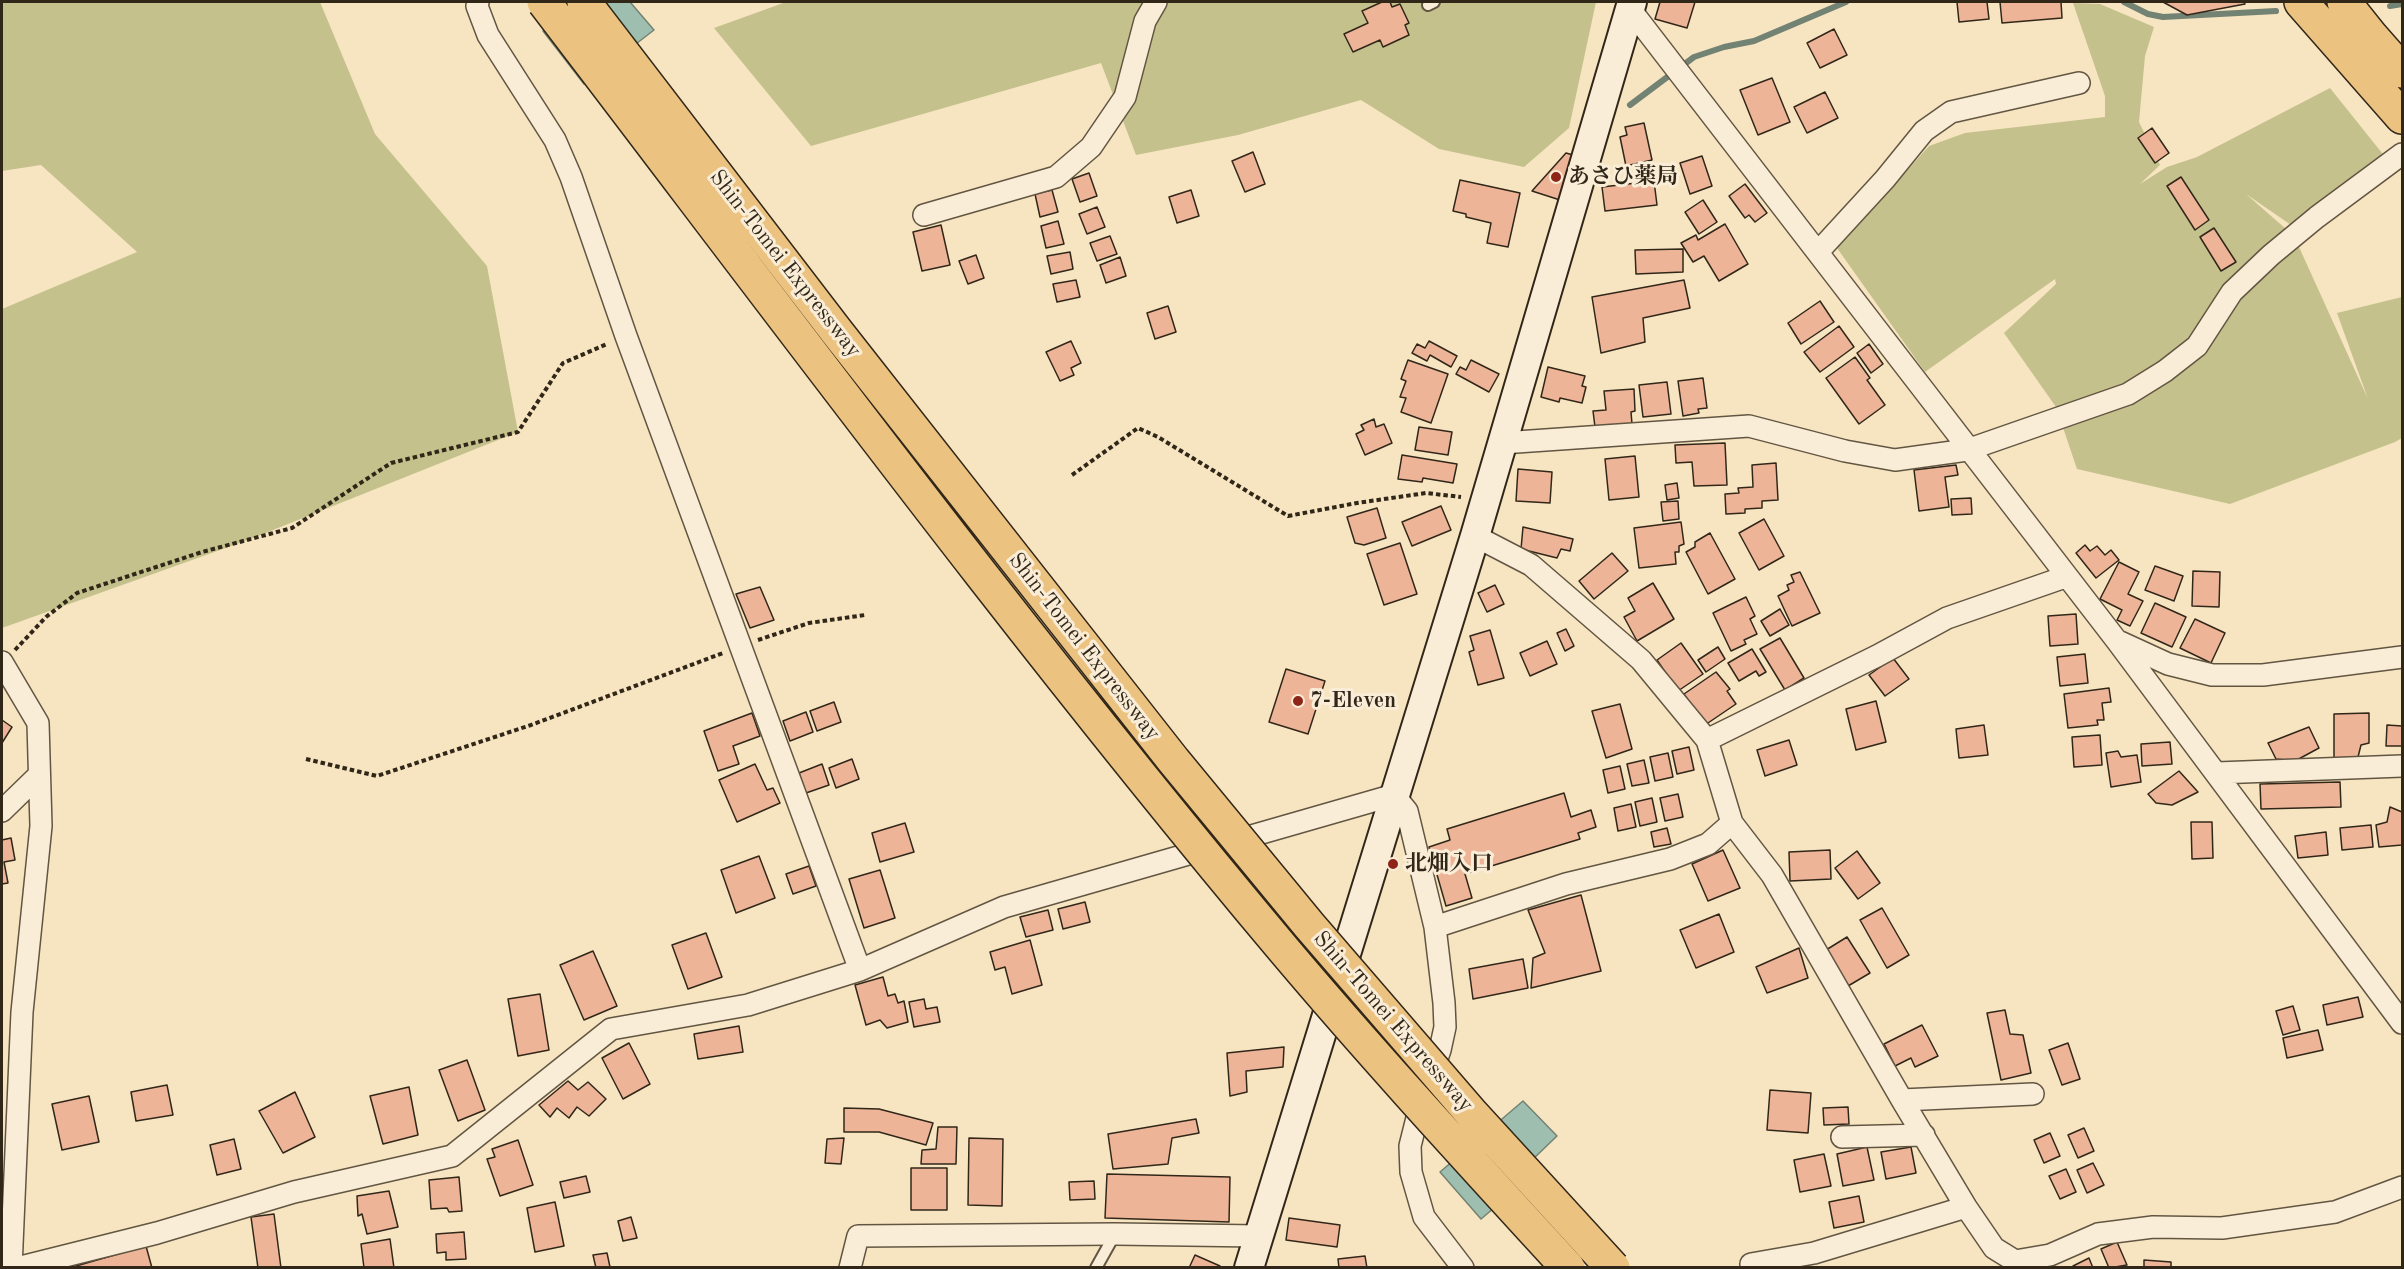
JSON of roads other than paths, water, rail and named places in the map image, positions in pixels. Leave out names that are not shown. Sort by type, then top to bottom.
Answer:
[{"type":"highway","name":"Shin-Tomei Expressway","points":[[544,2],[812,355],[1148,784],[1285,951],[1448,1138],[1568,1268]]},
{"type":"highway","name":"Shin-Tomei Expressway","points":[[584,2],[830,322],[1173,761],[1473,1115],[1613,1268]]},
{"type":"highway","points":[[2301,2],[2403,117]]},
{"type":"highway","points":[[2344,2],[2403,71]]},
{"type":"street","points":[[478,2],[477,6],[488,35],[555,140],[571,177],[626,336],[860,970]]},
{"type":"street","points":[[924,214],[1056,177],[1091,147],[1125,97],[1144,21],[1156,2]]},
{"type":"street","points":[[1631,5],[1729,140],[1818,252],[2217,773],[2403,1023]]},
{"type":"street","points":[[1250,1268],[1475,536],[1631,5]]},
{"type":"street","points":[[1818,252],[1924,131],[1951,112],[2079,82]]},
{"type":"street","points":[[1502,443],[1749,426],[1845,451],[1895,460],[1968,450],[2128,394],[2165,371],[2197,346],[2232,292],[2271,255],[2317,216],[2403,154]]},
{"type":"street","points":[[1475,536],[1531,565],[1641,660],[1707,740],[1732,823],[1772,875],[1902,1100],[1994,1248],[2015,1261],[2050,1255],[2098,1234],[2153,1227],[2222,1228],[2335,1212],[2403,1187]]},
{"type":"street","points":[[1707,740],[1877,656],[1947,618],[2066,577]]},
{"type":"street","points":[[2116,641],[2168,664],[2212,675],[2263,675],[2403,657]]},
{"type":"street","points":[[2,663],[38,723],[41,826],[22,1012],[10,1268],[2,1263]]},
{"type":"street","points":[[2217,773],[2403,766]]},
{"type":"street","points":[[2,812],[39,775]]},
{"type":"street","points":[[1394,795],[1407,811],[1435,927],[1445,1028],[1410,1146],[1411,1172],[1424,1217],[1463,1268]]},
{"type":"street","points":[[17,1268],[157,1233],[294,1192],[452,1156],[611,1029],[748,1005],[860,970],[1004,907],[1394,795]]},
{"type":"street","points":[[1435,927],[1566,884],[1670,859],[1708,844],[1732,823]]},
{"type":"street","points":[[1902,1100],[2033,1094]]},
{"type":"street","points":[[1842,1137],[1923,1135]]},
{"type":"street","points":[[1751,1264],[1814,1253],[1966,1206]]},
{"type":"street","points":[[850,1268],[858,1236],[1115,1234],[1259,1236]]},
{"type":"lane","points":[[1096,1268],[1115,1234]]},
{"type":"waterway","points":[[1630,105],[1694,57],[1724,47],[1754,41],[1846,2]]},
{"type":"waterway","points":[[2124,2],[2148,14],[2163,17],[2276,11]]},
{"type":"waterway","points":[[2390,6],[2402,4]]},
{"type":"place","name":"あさひ薬局","points":[[1556,177]]},
{"type":"place","name":"7-Eleven","points":[[1298,701]]},
{"type":"place","name":"北畑入口","points":[[1393,864]]}]
